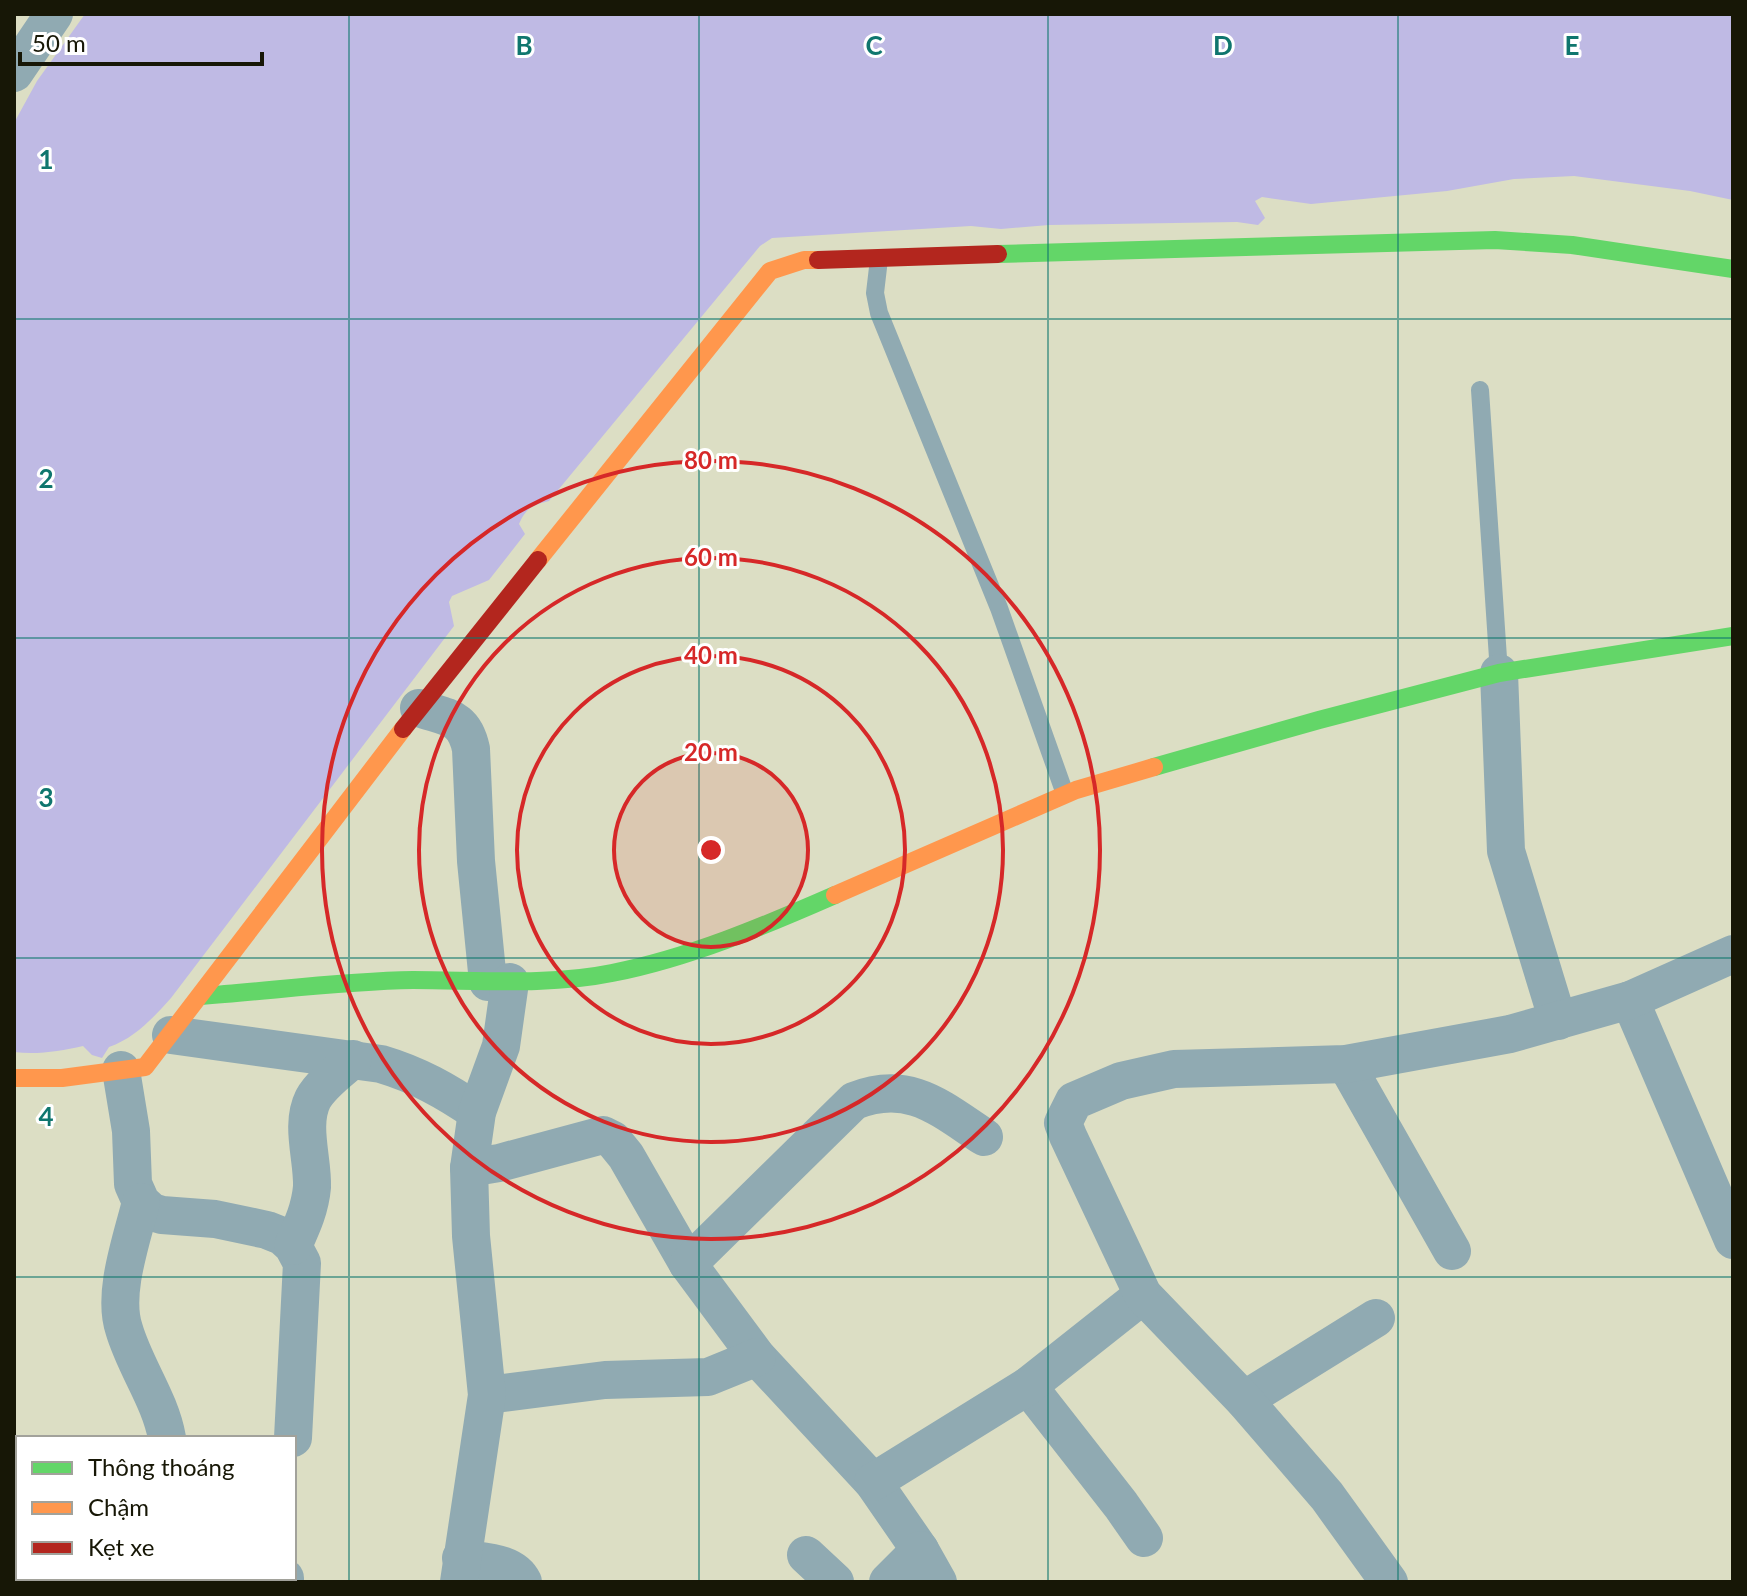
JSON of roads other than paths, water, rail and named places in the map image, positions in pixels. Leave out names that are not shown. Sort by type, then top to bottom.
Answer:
[{"type":"street","points":[[14,73],[54,14]]},
{"type":"street","points":[[14,1078],[62,1078],[145,1067],[419,708],[770,271],[804,260],[1495,240],[1572,245],[1733,269]]},
{"type":"street","points":[[201,996],[410,980],[499,982],[610,974],[670,959],[777,920],[1065,794],[1319,720],[1499,673],[1733,636]]},
{"type":"street","points":[[1499,673],[1506,851],[1558,1021]]},
{"type":"street","points":[[419,708],[459,722],[467,731],[471,749],[476,861],[499,982],[501,1046],[477,1112],[469,1168],[471,1236],[487,1395],[460,1570],[506,1566],[518,1572],[523,1582]]},
{"type":"street","points":[[1389,1582],[1327,1496],[1244,1400],[1143,1295],[1063,1123],[1074,1101],[1121,1081],[1174,1069],[1346,1064],[1510,1034],[1630,1000],[1733,954]]},
{"type":"street","points":[[1630,1000],[1733,1240]]},
{"type":"street","points":[[171,1035],[353,1059],[411,1073],[438,1086],[477,1112]]},
{"type":"street","points":[[293,1246],[308,1212],[312,1185],[309,1112],[321,1089],[353,1059]]},
{"type":"street","points":[[1346,1064],[1452,1251]]},
{"type":"street","points":[[121,1070],[131,1131],[133,1184],[141,1202],[152,1212],[162,1215],[215,1219],[267,1230],[282,1236],[293,1246],[302,1263],[293,1436]]},
{"type":"street","points":[[688,1264],[854,1101],[874,1093],[905,1093],[934,1104],[984,1137]]},
{"type":"street","points":[[469,1168],[603,1135],[613,1140],[626,1156],[688,1264],[757,1357],[873,1482],[929,1566],[888,1582]]},
{"type":"street","points":[[141,1202],[121,1289],[120,1311],[124,1330],[156,1401],[166,1436]]},
{"type":"street","points":[[873,1482],[1028,1386],[1143,1295]]},
{"type":"street","points":[[1244,1400],[1376,1318]]},
{"type":"street","points":[[487,1395],[605,1380],[708,1377],[757,1357]]},
{"type":"street","points":[[1028,1386],[1144,1538]]},
{"type":"street","points":[[806,1555],[835,1582]]},
{"type":"lane","points":[[879,259],[875,293],[879,313],[999,608],[1065,794]]},
{"type":"lane","points":[[1480,390],[1499,673]]}]
